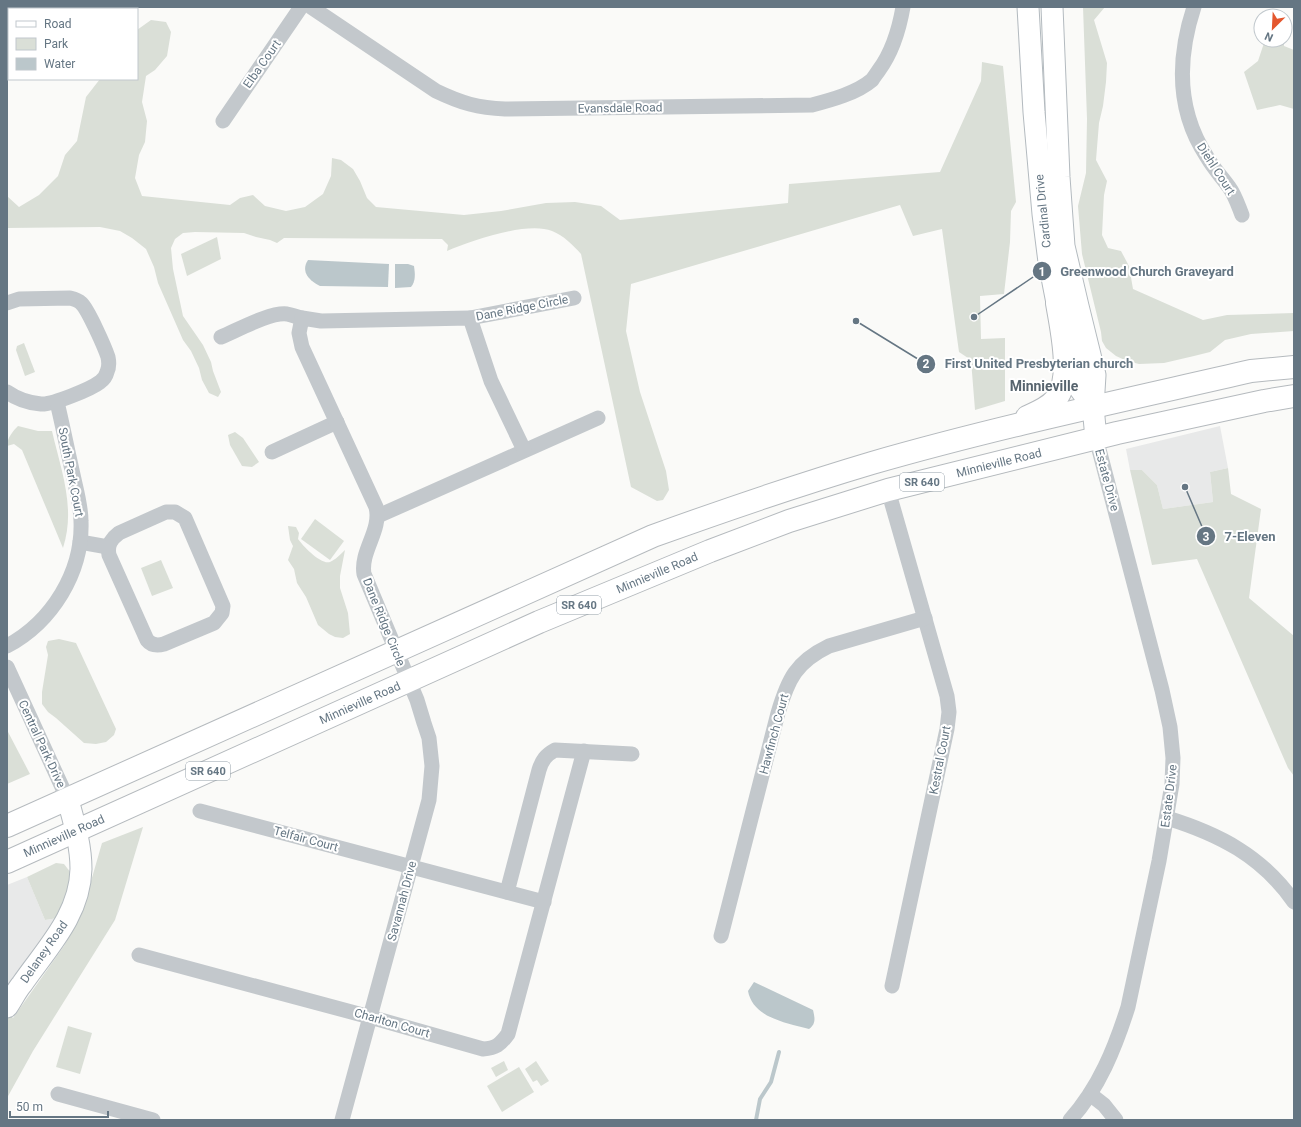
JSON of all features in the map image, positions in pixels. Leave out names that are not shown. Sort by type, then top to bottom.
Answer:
[{"type":"main road","name":"Cardinal Drive","points":[[1028,7],[1034,112],[1049,262],[1057,303],[1080,389],[1093,407]]},
{"type":"main road","name":"Cardinal Drive","points":[[1052,7],[1059,177],[1064,246],[1095,375],[1093,407],[1096,438]]},
{"type":"main road","points":[[999,430],[1048,406],[1056,399],[1060,392],[1065,376],[1065,365],[1057,303]]},
{"type":"main road","name":"SR 640","points":[[7,826],[68,800],[653,536],[767,495],[873,463],[1093,407],[1251,371],[1294,367]]},
{"type":"main road","name":"Minnieville Road","points":[[7,862],[539,622],[710,551],[789,521],[888,490],[1096,438],[1235,407],[1294,396]]},
{"type":"main road","name":"Delaney Road","points":[[7,1008],[21,985],[64,925],[73,907],[79,887],[81,868],[77,830],[68,800]]},
{"type":"street","name":"Elba Court","points":[[223,121],[301,7]]},
{"type":"street","name":"Evansdale Road","points":[[310,7],[436,92],[469,105],[489,109],[505,109],[812,105],[833,100],[872,80],[894,45],[900,25],[903,7]]},
{"type":"street","name":"Diehl Court","points":[[1194,7],[1183,49],[1183,98],[1196,137],[1206,157],[1229,187],[1242,215]]},
{"type":"street","points":[[7,303],[19,299],[70,298],[82,303],[88,311],[108,357],[109,365],[105,377],[98,384],[57,402],[47,404],[30,403],[7,392]]},
{"type":"street","name":"Dane Ridge Circle","points":[[221,337],[267,317],[278,314],[286,314],[321,321],[470,318],[574,298]]},
{"type":"street","points":[[302,318],[299,333],[302,347],[374,500],[378,516],[598,418]]},
{"type":"street","name":"Dane Ridge Circle","points":[[470,318],[491,381],[524,450]]},
{"type":"street","name":"South Park Court","points":[[7,646],[21,638],[33,628],[57,602],[70,578],[80,542],[80,511],[57,402]]},
{"type":"street","points":[[272,452],[337,422]]},
{"type":"street","name":"Estate Drive","points":[[1070,1120],[1090,1094],[1108,1060],[1118,1037],[1128,1007],[1167,818],[1172,784],[1173,758],[1170,727],[1096,438]]},
{"type":"street","name":"Kestral Court","points":[[888,490],[947,696],[949,712],[948,723],[892,986]]},
{"type":"street","points":[[166,512],[172,512],[182,516],[222,602],[223,609],[220,617],[214,623],[164,644],[157,646],[149,642],[109,555],[108,547],[113,538],[119,533],[166,512]]},
{"type":"street","name":"Dane Ridge Circle","points":[[378,516],[363,569],[367,582],[409,681]]},
{"type":"street","points":[[80,542],[108,547]]},
{"type":"street","name":"Hawfinch Court","points":[[721,936],[778,713],[788,684],[796,671],[804,662],[829,646],[925,618]]},
{"type":"street","name":"Central Park Drive","points":[[7,667],[68,800]]},
{"type":"street","name":"Savannah Drive","points":[[342,1120],[429,800],[432,766],[429,738],[417,700],[409,681]]},
{"type":"street","points":[[507,892],[542,761],[547,754],[555,750],[632,754]]},
{"type":"street","name":"Charlton Court","points":[[139,955],[483,1049],[496,1047],[502,1043],[508,1034],[584,751]]},
{"type":"street","name":"Telfair Court","points":[[200,811],[411,867]]},
{"type":"street","points":[[1167,818],[1195,827],[1221,838],[1245,853],[1260,864],[1278,881],[1294,902]]},
{"type":"street","points":[[411,867],[544,902]]},
{"type":"street","points":[[58,1094],[153,1120]]},
{"type":"street","points":[[1090,1094],[1104,1105],[1116,1120]]},
{"type":"shaded area","points":[[1220,426],[1228,468],[1210,472],[1213,502],[1163,509],[1157,485],[1142,470],[1130,470],[1126,449]]},
{"type":"shaded area","points":[[27,877],[45,920],[58,918],[7,993],[7,885]]},
{"type":"green space","points":[[1083,7],[1105,7],[1094,20],[1107,63],[1096,160],[1107,181],[1104,195],[1102,235],[1108,248],[1121,251],[1129,266],[1133,289],[1203,320],[1227,315],[1294,313],[1294,331],[1251,334],[1225,340],[1210,352],[1164,363],[1139,364],[1127,361],[1116,356],[1106,348],[1102,341],[1082,254],[1078,206],[1086,173],[1087,119]]},
{"type":"green space","points":[[151,20],[166,22],[171,32],[167,56],[155,70],[146,76],[142,102],[147,121],[145,142],[139,155],[135,178],[142,196],[230,205],[240,198],[253,195],[265,206],[286,211],[305,207],[323,194],[331,176],[332,158],[341,160],[353,169],[367,198],[376,207],[464,215],[501,211],[546,203],[575,202],[601,206],[620,220],[788,203],[789,184],[940,172],[981,81],[982,62],[1003,66],[1016,202],[1011,211],[1010,242],[1004,294],[980,296],[981,339],[1005,338],[1005,401],[975,410],[971,360],[959,352],[942,229],[913,236],[900,205],[631,284],[626,331],[640,392],[666,471],[669,490],[663,500],[657,501],[631,487],[581,254],[568,241],[552,231],[528,228],[514,230],[470,242],[447,251],[448,245],[442,239],[284,238],[277,243],[244,233],[183,233],[175,239],[171,248],[173,269],[183,316],[203,345],[211,362],[221,392],[218,397],[209,393],[202,380],[199,368],[191,351],[183,340],[158,283],[154,267],[146,249],[120,231],[100,227],[7,228],[7,196],[19,207],[39,195],[58,176],[65,155],[77,141],[86,97],[99,80],[138,80],[138,29]]},
{"type":"green space","points":[[1262,48],[1289,48],[1294,50],[1294,109],[1280,105],[1257,110],[1244,72],[1258,61]]},
{"type":"green space","points":[[217,237],[221,259],[187,276],[181,254]]},
{"type":"green space","points":[[24,343],[35,372],[25,376],[16,350],[17,346]]},
{"type":"green space","points":[[18,426],[38,431],[52,431],[63,475],[68,504],[67,533],[63,548],[22,450],[14,444],[7,446],[9,437]]},
{"type":"green space","points":[[235,432],[243,438],[259,462],[252,467],[242,466],[230,445],[228,435]]},
{"type":"green space","points":[[1228,468],[1231,494],[1261,509],[1249,598],[1294,636],[1294,776],[1288,768],[1197,559],[1152,565],[1130,470],[1142,470],[1157,485],[1163,509],[1213,502],[1210,472]]},
{"type":"green space","points":[[315,519],[344,541],[330,560],[301,539]]},
{"type":"green space","points":[[288,526],[296,527],[299,533],[298,539],[308,550],[322,561],[330,562],[345,550],[340,576],[340,588],[348,613],[350,634],[343,638],[335,637],[329,634],[318,625],[306,597],[297,583],[294,569],[288,560],[293,546],[290,540]]},
{"type":"green space","points":[[161,560],[173,588],[152,596],[141,568]]},
{"type":"green space","points":[[59,639],[76,643],[116,729],[114,735],[106,742],[96,744],[84,743],[48,712],[42,704],[42,692],[48,655],[46,647],[48,641]]},
{"type":"green space","points":[[7,730],[30,774],[7,784]]},
{"type":"green space","points":[[143,827],[115,920],[33,1051],[7,1098],[7,1012],[13,1018],[64,946],[83,909],[102,843]]},
{"type":"green space","points":[[56,863],[64,864],[71,873],[68,892],[58,918],[45,920],[27,877]]},
{"type":"green space","points":[[68,1026],[92,1033],[80,1074],[56,1067]]},
{"type":"green space","points":[[504,1061],[508,1070],[496,1077],[491,1068]]},
{"type":"green space","points":[[536,1061],[549,1081],[541,1086],[537,1080],[533,1082],[525,1069]]},
{"type":"green space","points":[[519,1067],[534,1092],[502,1112],[487,1086]]},
{"type":"water","points":[[308,260],[389,264],[388,287],[320,286],[307,276],[305,268]]},
{"type":"water","points":[[395,264],[408,264],[414,266],[415,274],[413,285],[411,287],[395,288]]},
{"type":"water","points":[[754,982],[813,1010],[813,1025],[809,1029],[772,1018],[764,1013],[751,1000],[748,991]]},
{"type":"waterway","points":[[756,1120],[760,1099],[771,1082],[779,1052]]},
{"type":"place","name":"Greenwood Church Graveyard","points":[[974,317]]},
{"type":"place","name":"First United Presbyterian church","points":[[856,321]]},
{"type":"place","name":"7-Eleven","points":[[1185,487]]},
{"type":"district","name":"Minnieville","points":[[1044,386]]}]
